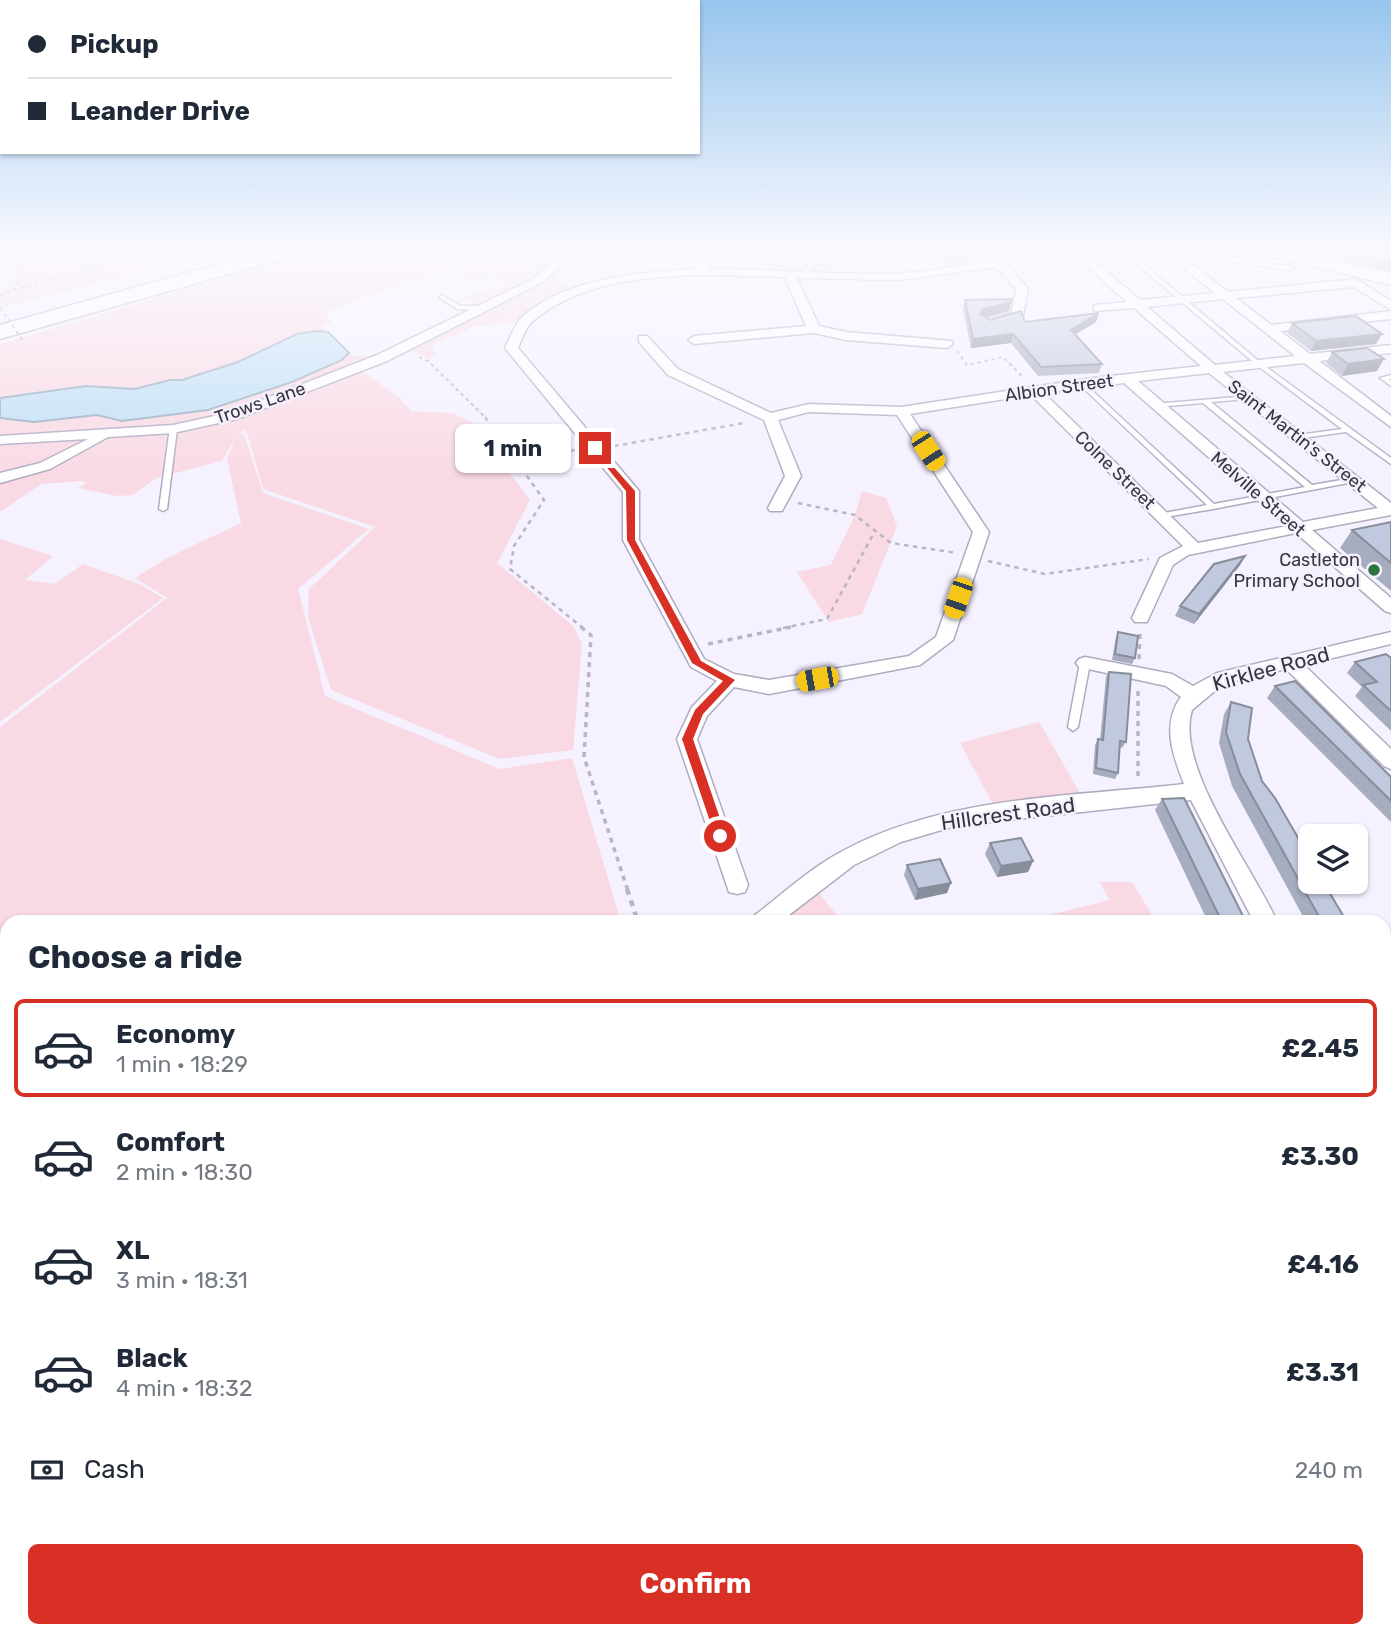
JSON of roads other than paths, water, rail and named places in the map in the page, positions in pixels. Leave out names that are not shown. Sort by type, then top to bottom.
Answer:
[{"type":"street","name":"Trows Lane","points":[[0,440],[173,429],[232,416],[402,348],[441,328]]},
{"type":"street","points":[[522,328],[511,348],[631,491],[631,540],[697,663],[730,680],[769,687],[914,661],[944,640],[981,532],[901,411]]},
{"type":"street","name":"Saint Martin's Street","points":[[1164,328],[1390,510]]},
{"type":"street","points":[[1265,329],[1270,328]]},
{"type":"street","points":[[694,340],[741,333],[814,329],[846,336],[947,344]]},
{"type":"street","points":[[1265,329],[1391,424]]},
{"type":"street","points":[[642,339],[673,372],[770,418],[793,476],[779,504]]},
{"type":"street","name":"Albion Street","points":[[770,418],[808,408],[901,411],[1082,383],[1391,349]]},
{"type":"street","name":"Melville Street","points":[[1127,379],[1391,607]]},
{"type":"street","name":"Colne Street","points":[[1034,391],[1195,549]]},
{"type":"street","points":[[0,478],[45,466],[108,433]]},
{"type":"street","points":[[1141,618],[1167,562],[1177,555],[1195,549],[1390,510]]},
{"type":"street","name":"Kirklee Road","points":[[1262,915],[1197,790],[1184,758],[1180,717],[1192,695],[1217,679],[1391,638]]},
{"type":"street","points":[[1290,662],[1391,761]]},
{"type":"street","points":[[1085,663],[1172,681],[1192,695]]},
{"type":"street","points":[[730,680],[699,712],[687,739],[737,885]]},
{"type":"street","name":"Hillcrest Road","points":[[772,915],[846,859],[895,835],[955,818],[1197,790]]},
{"type":"lane","points":[[1217,328],[1260,365],[1391,461]]},
{"type":"lane","points":[[1391,377],[1383,378],[1391,384]]},
{"type":"lane","points":[[1082,383],[1213,507]]},
{"type":"lane","points":[[1156,405],[1248,397]]},
{"type":"lane","points":[[1205,401],[1311,488]]},
{"type":"lane","points":[[163,509],[173,429]]},
{"type":"lane","points":[[1298,437],[1348,430]]},
{"type":"lane","points":[[1163,516],[1353,480]]},
{"type":"lane","points":[[1073,727],[1085,663]]},
{"type":"water","points":[[328,332],[349,353],[342,360],[292,382],[208,410],[122,421],[97,415],[34,422],[0,418],[0,398],[86,386],[135,389],[170,380],[182,380],[238,362],[297,334]]},
{"type":"place","name":"Castleton Primary School","points":[[1374,570]]}]
